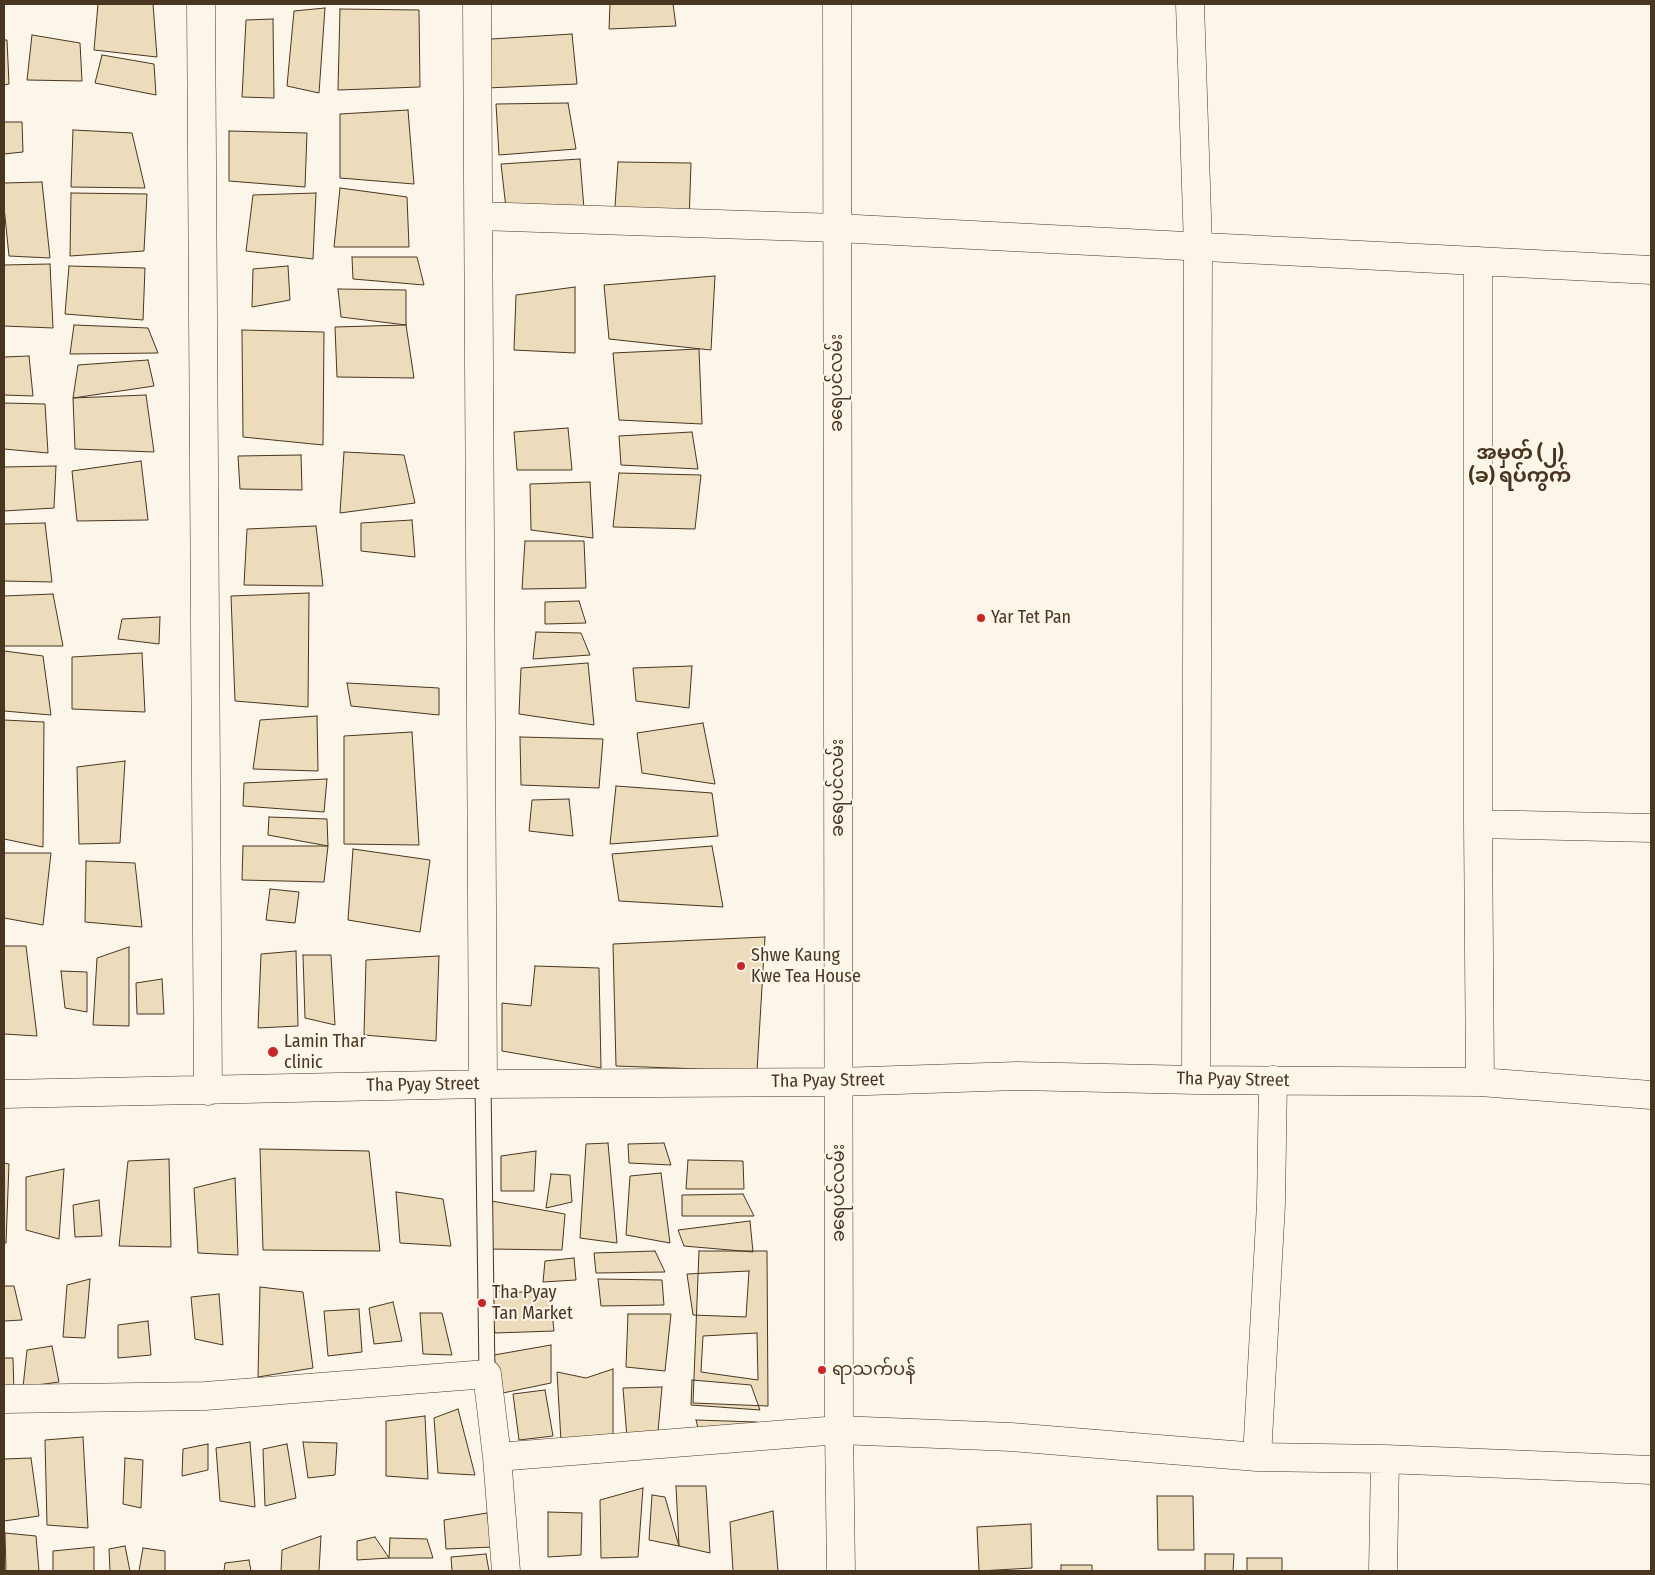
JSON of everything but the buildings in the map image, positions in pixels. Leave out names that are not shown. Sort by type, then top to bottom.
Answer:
[{"type":"street","points":[[201,4],[208,1091]]},
{"type":"street","points":[[477,4],[483,1084]]},
{"type":"street","name":"ခရေပင်လမ်း","points":[[837,4],[838,1082],[841,1571]]},
{"type":"street","points":[[1190,4],[1198,246],[1196,1080]]},
{"type":"street","points":[[479,216],[837,228],[1651,270]]},
{"type":"street","points":[[1478,261],[1480,1082]]},
{"type":"street","points":[[1478,824],[1651,828]]},
{"type":"street","name":"Tha Pyay Street","points":[[4,1094],[483,1084],[838,1082],[1017,1076],[1196,1080],[1480,1082],[1651,1096]]},
{"type":"street","points":[[1257,1457],[1271,1204],[1273,1080]]},
{"type":"street","points":[[4,1399],[205,1396],[487,1374],[497,1456],[506,1571]]},
{"type":"street","points":[[497,1456],[839,1430],[1011,1437],[1257,1457],[1385,1459],[1651,1470]]},
{"type":"street","points":[[1383,1571],[1385,1459]]},
{"type":"lane","points":[[483,1084],[487,1374]]},
{"type":"place","name":"Yar Tet Pan","points":[[981,618]]},
{"type":"place","name":"Shwe Kaung Kwe Tea House","points":[[741,966]]},
{"type":"place","name":"Lamin Thar clinic","points":[[273,1052]]},
{"type":"place","name":"Tha Pyay Tan Market","points":[[482,1303]]},
{"type":"place","name":"ရာသက်ပန်","points":[[822,1370]]},
{"type":"district","name":"အမှတ် (၂) (ခ) ရပ်ကွက်","points":[[1520,464]]}]
